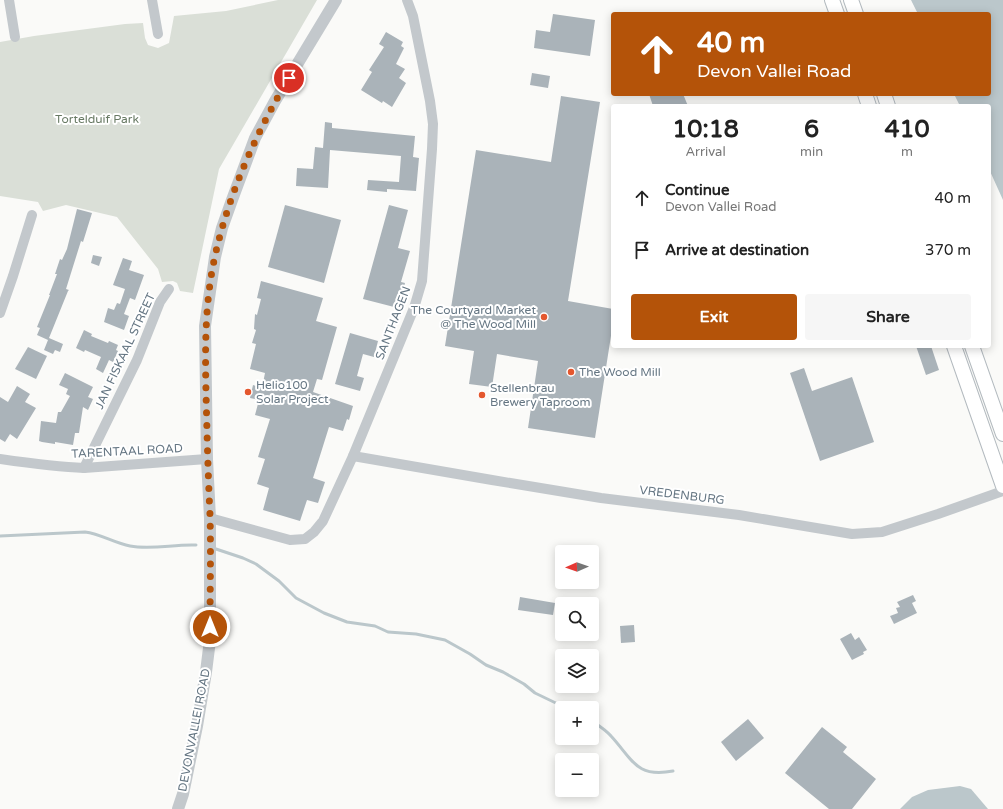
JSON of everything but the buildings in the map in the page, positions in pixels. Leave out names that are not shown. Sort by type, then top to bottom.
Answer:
[{"type":"main road","points":[[832,0],[836,12]]},
{"type":"main road","points":[[851,0],[855,12]]},
{"type":"main road","points":[[955,348],[1003,486]]},
{"type":"main road","points":[[973,348],[1003,434]]},
{"type":"street","points":[[9,0],[15,37]]},
{"type":"street","points":[[152,0],[158,34]]},
{"type":"street","name":"DEVONVALLEI ROAD","points":[[178,809],[184,788],[199,714],[207,665],[210,627],[210,518],[207,459],[205,326],[215,256],[222,228],[255,138],[272,106],[336,0]]},
{"type":"street","name":"SANTHAGEN","points":[[210,518],[290,540],[305,539],[314,532],[323,521],[353,456],[414,308],[422,281],[432,149],[432,118],[413,16],[407,0]]},
{"type":"street","points":[[0,314],[32,215]]},
{"type":"street","name":"JAN FISKAAL STREET","points":[[84,468],[135,366],[160,302],[169,289]]},
{"type":"street","name":"VREDENBURG","points":[[353,456],[594,497],[739,515],[852,534],[882,532],[938,514],[1003,490]]},
{"type":"street","name":"TARENTAAL ROAD","points":[[0,458],[67,468],[207,459]]},
{"type":"green space","name":"Tortelduif Park","points":[[278,0],[317,0],[219,169],[193,293],[180,291],[177,283],[173,281],[162,282],[158,269],[117,217],[66,205],[43,211],[38,202],[0,196],[0,42],[34,36],[143,23],[145,38],[148,45],[158,48],[169,43],[174,16],[226,11]]},
{"type":"shaded area","points":[[911,0],[1003,0],[1003,200],[991,173],[991,104],[959,104],[955,96],[991,96],[991,12],[917,12]]},
{"type":"shaded area","points":[[960,786],[971,789],[988,809],[900,809],[912,797],[928,790]]},
{"type":"waterway","points":[[0,536],[85,532],[124,545],[138,547],[196,545]]},
{"type":"waterway","points":[[216,549],[256,564],[279,581],[296,598],[324,613],[347,622],[375,626],[388,632],[416,634],[445,640],[486,665],[503,672],[524,684],[535,693],[555,703]]},
{"type":"waterway","points":[[599,726],[609,734],[636,765],[651,772],[673,771]]},
{"type":"place","name":"The Courtyard Market @ The Wood Mill","points":[[544,317]]},
{"type":"place","name":"The Wood Mill","points":[[571,372]]},
{"type":"place","name":"Helio100 Solar Project","points":[[248,392]]},
{"type":"place","name":"Stellenbrau Brewery Taproom","points":[[482,395]]},
{"type":"route","points":[[210,627],[210,518],[207,459],[205,326],[209,297],[215,256],[222,228],[247,158],[255,138],[289,78]]}]
